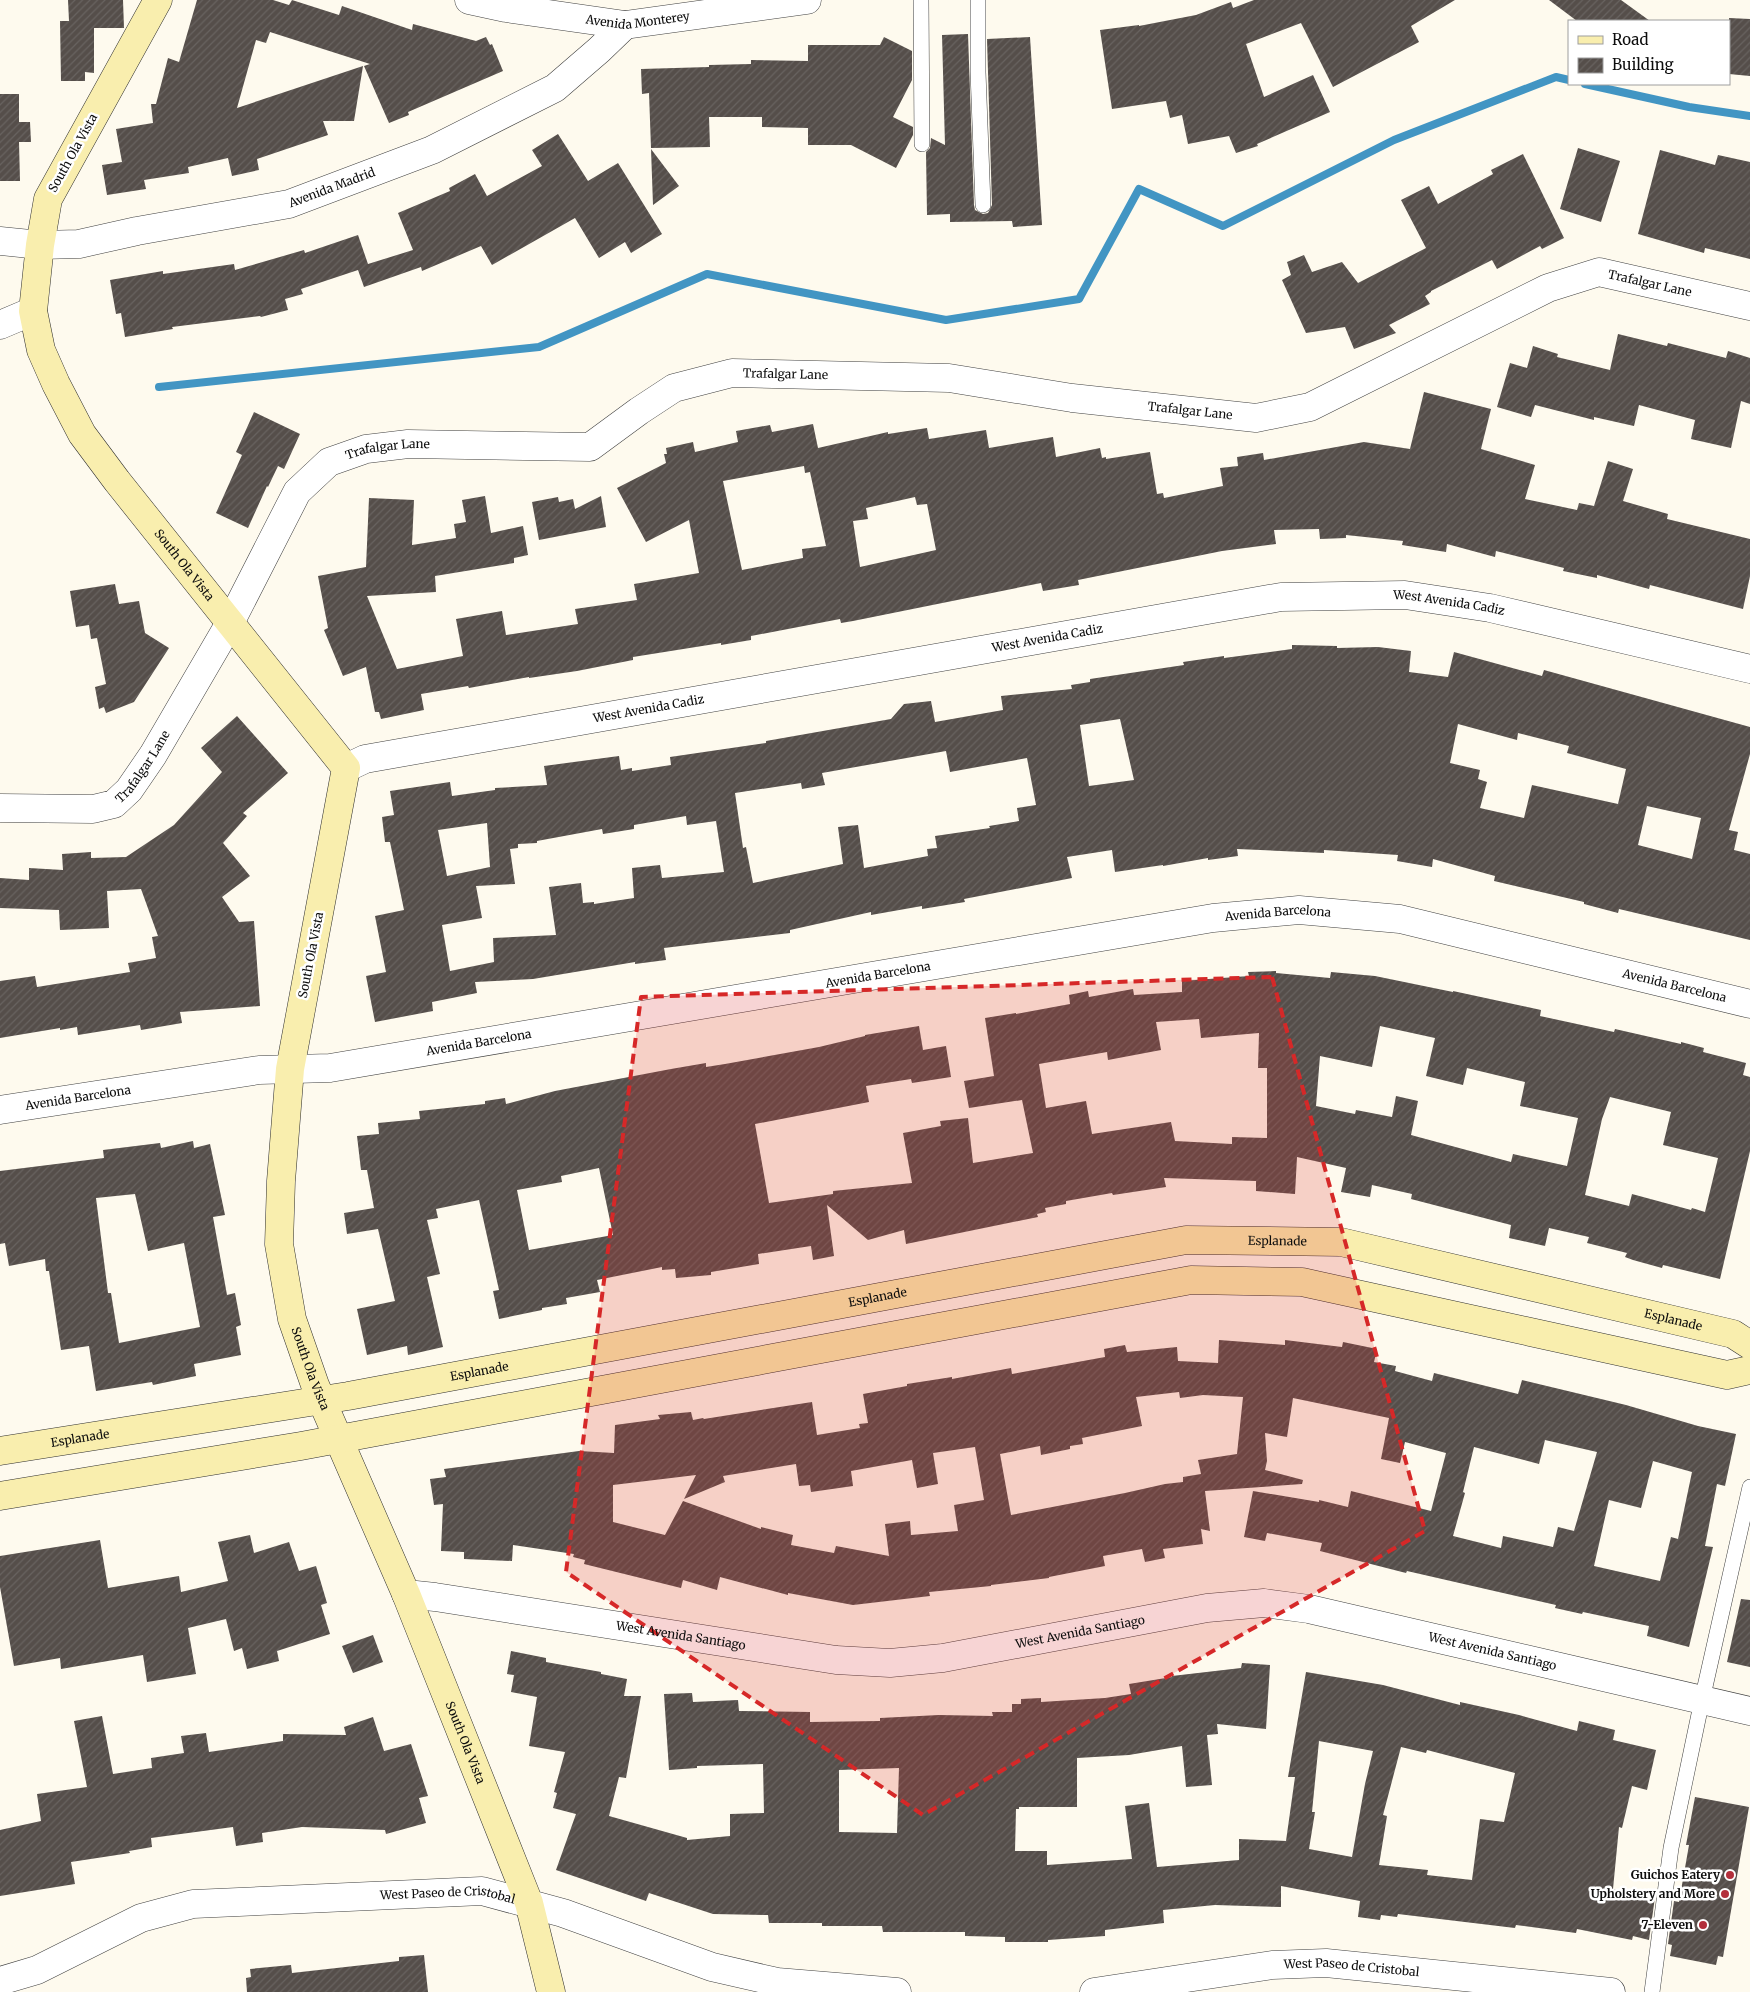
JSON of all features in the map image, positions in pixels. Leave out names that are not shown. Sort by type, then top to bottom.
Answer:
[{"type":"street","name":"South Ola Vista","points":[[158,0],[48,199],[40,245],[33,311],[41,350],[82,434],[117,481],[346,768],[290,1069],[281,1181],[279,1244],[292,1319],[322,1400],[406,1594],[529,1903],[551,1992]]},
{"type":"street","name":"Avenida Monterey","points":[[469,0],[506,8],[625,25],[807,0]]},
{"type":"street","name":"Avenida Madrid","points":[[0,241],[40,245],[79,244],[137,231],[298,201],[432,150],[555,88],[625,25]]},
{"type":"street","name":"Trafalgar Lane","points":[[0,808],[93,809],[114,804],[129,790],[153,755],[230,623],[297,492],[329,462],[366,449],[408,444],[590,447],[638,411],[674,388],[732,373],[949,378],[1072,398],[1256,418],[1310,407],[1548,288],[1599,272],[1750,306]]},
{"type":"street","points":[[0,325],[33,311]]},
{"type":"street","name":"West Avenida Cadiz","points":[[346,768],[365,759],[1281,597],[1405,595],[1490,608],[1750,669]]},
{"type":"street","name":"Avenida Barcelona","points":[[0,1110],[259,1070],[330,1068],[1213,918],[1299,910],[1400,919],[1750,1004]]},
{"type":"street","points":[[1186,1240],[1190,1280]]},
{"type":"street","name":"Esplanade","points":[[0,1451],[322,1400],[1186,1240],[1341,1242],[1733,1334],[1750,1345]]},
{"type":"street","points":[[0,1496],[339,1439],[1190,1280],[1302,1282],[1726,1375],[1750,1370]]},
{"type":"street","points":[[695,1330],[702,1371]]},
{"type":"street","name":"West Avenida Santiago","points":[[406,1594],[836,1660],[890,1663],[944,1658],[1207,1608],[1264,1603],[1309,1609],[1750,1711]]},
{"type":"street","name":"West Paseo de Cristobal","points":[[0,1981],[37,1970],[141,1918],[193,1904],[482,1891],[563,1913],[712,1967],[777,1982],[897,1992]]},
{"type":"street","name":"West Paseo de Cristobal","points":[[1094,1992],[1272,1965],[1326,1963],[1611,1992]]},
{"type":"lane","points":[[921,0],[922,144]]},
{"type":"lane","points":[[978,0],[978,72],[983,205]]},
{"type":"lane","points":[[1652,1992],[1671,1848],[1750,1487]]},
{"type":"highlighted area","points":[[1272,977],[1425,1531],[923,1815],[566,1572],[641,997]]},
{"type":"building","points":[[68,0],[123,0],[124,28],[94,28],[94,73],[85,72],[85,81],[61,81],[60,21],[69,21]]},
{"type":"building","points":[[197,0],[273,0],[289,5],[292,0],[339,15],[342,6],[412,30],[413,24],[476,41],[486,37],[490,45],[492,44],[503,71],[408,112],[409,115],[389,123],[364,66],[370,64],[270,32],[266,43],[256,40],[237,108],[363,66],[354,121],[323,121],[328,135],[257,159],[259,170],[232,176],[228,158],[188,167],[189,173],[144,180],[146,189],[107,195],[102,165],[122,162],[116,129],[153,123],[151,104],[156,104],[168,58],[179,62]]},
{"type":"building","points":[[1254,0],[1455,0],[1411,26],[1419,42],[1333,87],[1301,23],[1246,44],[1264,97],[1313,75],[1330,112],[1257,144],[1258,146],[1236,153],[1229,136],[1188,144],[1182,115],[1170,118],[1166,101],[1112,109],[1100,30],[1139,26],[1196,15],[1231,2],[1233,8]]},
{"type":"building","points":[[1549,0],[1621,0],[1649,20],[1576,20]]},
{"type":"building","points":[[1729,18],[1750,19],[1750,76],[1730,74]]},
{"type":"building","points":[[968,34],[975,210],[983,214],[988,213],[992,205],[987,39],[1030,37],[1042,225],[1013,227],[1012,221],[950,222],[950,214],[927,215],[926,152],[930,148],[931,138],[945,145],[942,35]]},
{"type":"building","points":[[884,37],[912,51],[912,80],[893,117],[913,127],[913,135],[896,168],[851,145],[808,145],[808,128],[762,127],[762,117],[709,117],[710,147],[651,148],[649,93],[642,94],[641,69],[751,64],[751,60],[808,61],[808,45],[880,45]]},
{"type":"building","points":[[0,94],[19,94],[19,122],[30,122],[31,142],[19,142],[20,181],[0,181]]},
{"type":"building","points":[[558,134],[588,181],[618,163],[662,234],[631,253],[625,242],[599,258],[575,218],[492,265],[481,246],[422,271],[421,267],[364,287],[358,270],[301,289],[303,294],[285,299],[288,310],[261,317],[172,327],[173,329],[125,337],[121,313],[116,314],[110,280],[163,271],[163,274],[234,264],[235,270],[304,250],[305,253],[358,235],[368,264],[413,250],[398,213],[450,191],[449,188],[475,174],[487,196],[542,166],[532,150]]},
{"type":"building","points":[[1578,148],[1620,161],[1601,222],[1560,209]]},
{"type":"building","points":[[651,149],[679,186],[653,205]]},
{"type":"building","points":[[1660,150],[1715,165],[1718,155],[1750,162],[1750,259],[1705,248],[1704,253],[1638,234]]},
{"type":"building","points":[[1523,154],[1564,238],[1542,249],[1540,246],[1497,269],[1492,260],[1431,291],[1425,296],[1430,304],[1389,325],[1396,333],[1354,349],[1345,327],[1306,333],[1282,280],[1291,275],[1287,262],[1304,255],[1312,272],[1342,262],[1358,283],[1426,248],[1401,200],[1429,186],[1438,204],[1493,174],[1491,170]]},
{"type":"building","points":[[1618,334],[1667,346],[1668,343],[1726,358],[1728,351],[1750,358],[1750,404],[1741,401],[1731,448],[1691,439],[1695,420],[1639,405],[1634,426],[1594,417],[1594,420],[1535,405],[1531,417],[1497,407],[1510,363],[1527,368],[1533,346],[1558,354],[1557,357],[1610,370]]},
{"type":"building","points":[[1424,392],[1491,409],[1481,449],[1535,465],[1525,499],[1577,510],[1579,503],[1594,506],[1608,461],[1633,469],[1623,501],[1668,514],[1667,519],[1750,539],[1750,576],[1743,609],[1650,585],[1649,589],[1597,575],[1597,578],[1563,571],[1564,568],[1496,551],[1495,557],[1447,544],[1446,552],[1402,545],[1403,541],[1346,535],[1346,538],[1320,539],[1319,529],[1274,530],[1276,544],[1222,551],[1078,580],[1079,585],[1043,591],[1041,583],[853,621],[841,623],[840,619],[751,636],[751,640],[633,657],[633,660],[577,671],[421,694],[424,710],[381,719],[379,712],[375,712],[366,667],[343,676],[324,630],[328,628],[318,576],[366,567],[369,498],[414,500],[412,545],[456,538],[454,524],[466,522],[462,500],[485,496],[491,533],[523,526],[528,555],[514,558],[514,563],[435,576],[436,592],[367,596],[397,669],[463,656],[456,619],[502,611],[506,635],[578,624],[575,609],[637,600],[634,584],[699,573],[689,520],[646,542],[617,488],[666,463],[664,454],[667,454],[666,448],[693,442],[695,452],[738,442],[736,431],[770,425],[772,432],[813,424],[818,448],[888,432],[888,434],[927,428],[929,439],[986,430],[989,448],[1053,437],[1056,457],[1100,448],[1102,458],[1106,457],[1106,459],[1150,452],[1157,494],[1163,493],[1164,498],[1223,486],[1220,468],[1238,466],[1237,457],[1263,453],[1264,460],[1364,442],[1410,449]],"holes":[[[804,466],[805,473],[810,472],[826,546],[802,549],[803,558],[742,570],[723,481]],[[915,497],[917,505],[927,504],[936,550],[860,567],[853,521],[868,519],[866,508]]]},
{"type":"building","points":[[254,412],[300,434],[284,469],[278,466],[248,528],[216,513],[242,455],[236,452]]},
{"type":"building","points":[[601,496],[606,527],[539,540],[532,502],[558,497],[559,502],[573,499],[575,509]]},
{"type":"building","points":[[115,584],[119,604],[139,601],[145,633],[169,648],[134,702],[106,713],[104,707],[99,709],[95,687],[106,684],[97,638],[91,639],[89,625],[76,627],[70,591]]},
{"type":"building","points":[[1292,645],[1337,646],[1337,648],[1378,647],[1411,651],[1409,672],[1448,677],[1454,652],[1542,676],[1544,670],[1750,727],[1750,754],[1729,830],[1738,832],[1734,850],[1750,854],[1750,940],[1619,909],[1618,913],[1584,904],[1584,902],[1494,881],[1495,876],[1433,859],[1432,867],[1397,861],[1398,855],[1324,850],[1324,853],[1237,849],[1238,856],[1208,860],[1208,858],[1115,872],[1112,850],[1067,857],[1072,878],[964,899],[965,902],[922,909],[922,906],[871,915],[871,912],[790,930],[790,933],[664,948],[666,960],[635,964],[635,962],[533,979],[475,982],[477,993],[432,1002],[433,1011],[375,1022],[366,976],[386,972],[375,916],[404,910],[390,842],[385,842],[382,817],[394,815],[390,791],[450,782],[452,796],[495,790],[495,788],[547,785],[544,766],[619,756],[621,770],[632,768],[632,771],[671,765],[670,757],[766,743],[766,741],[891,719],[904,704],[931,701],[935,722],[1003,710],[1001,696],[1072,689],[1071,685],[1090,682],[1090,679],[1184,665],[1183,662],[1292,649]],"holes":[[[1120,719],[1134,780],[1089,786],[1080,725]],[[1458,724],[1517,740],[1518,733],[1569,746],[1567,753],[1626,769],[1618,804],[1532,785],[1524,818],[1480,808],[1487,782],[1478,779],[1480,770],[1450,763]],[[946,751],[950,772],[1027,758],[1036,805],[1017,808],[1019,821],[989,826],[990,828],[935,836],[937,848],[927,849],[928,856],[864,868],[858,825],[838,827],[843,864],[753,883],[746,847],[743,848],[735,793],[801,783],[802,789],[825,785],[822,773]],[[1647,806],[1701,818],[1692,859],[1638,845]],[[686,816],[687,825],[716,821],[724,872],[662,878],[660,865],[632,868],[634,898],[594,904],[594,902],[583,903],[581,883],[549,887],[556,935],[493,938],[494,962],[450,971],[442,925],[482,918],[476,886],[515,884],[510,849],[518,848],[518,844],[537,843],[537,841],[602,829],[603,834],[634,829],[634,825]],[[487,823],[490,867],[447,876],[438,830]]]},
{"type":"building","points":[[237,716],[288,773],[243,813],[247,816],[223,843],[250,876],[222,897],[239,922],[254,921],[260,1006],[180,1012],[182,1023],[141,1030],[140,1025],[78,1035],[77,1027],[0,1038],[0,981],[35,976],[37,987],[130,972],[128,963],[156,958],[152,937],[158,936],[141,889],[107,891],[109,928],[60,930],[59,910],[0,908],[0,878],[29,880],[29,868],[63,870],[62,854],[91,852],[91,858],[126,857],[174,825],[222,772],[201,748]]},
{"type":"building","points":[[1276,971],[1276,973],[1330,978],[1331,972],[1375,976],[1541,1010],[1540,1016],[1614,1032],[1615,1029],[1681,1044],[1681,1042],[1704,1048],[1703,1052],[1746,1063],[1743,1075],[1750,1077],[1750,1151],[1720,1279],[1663,1265],[1662,1268],[1633,1260],[1625,1257],[1627,1253],[1587,1243],[1589,1237],[1549,1228],[1545,1246],[1509,1238],[1511,1225],[1411,1199],[1412,1194],[1372,1185],[1370,1197],[1341,1192],[1346,1168],[1297,1157],[1295,1194],[1256,1191],[1256,1181],[1164,1178],[1166,1187],[1113,1195],[1112,1193],[1066,1201],[1066,1204],[1045,1208],[1046,1212],[1037,1214],[1038,1217],[906,1244],[904,1230],[868,1240],[827,1205],[834,1256],[813,1260],[811,1246],[758,1254],[759,1264],[711,1272],[711,1275],[676,1278],[675,1269],[662,1270],[662,1267],[597,1280],[600,1292],[566,1298],[567,1304],[499,1319],[493,1291],[499,1290],[479,1200],[436,1209],[438,1218],[427,1220],[440,1274],[427,1277],[443,1347],[408,1355],[407,1346],[367,1355],[357,1309],[395,1301],[378,1229],[347,1234],[344,1213],[374,1208],[367,1170],[361,1170],[357,1136],[379,1134],[378,1123],[420,1119],[419,1111],[485,1104],[485,1101],[505,1098],[506,1104],[555,1091],[671,1069],[706,1063],[706,1067],[725,1064],[819,1047],[865,1035],[919,1026],[923,1050],[946,1046],[951,1077],[912,1083],[911,1079],[866,1086],[869,1102],[755,1124],[769,1203],[833,1194],[833,1191],[912,1183],[903,1133],[941,1126],[940,1121],[968,1118],[973,1163],[1033,1153],[1022,1100],[969,1108],[964,1081],[994,1076],[985,1018],[1070,1004],[1069,995],[1088,991],[1089,997],[1133,989],[1134,995],[1182,992],[1182,981],[1249,976],[1248,972]],"holes":[[[1199,1019],[1201,1038],[1259,1033],[1258,1068],[1267,1068],[1267,1138],[1232,1137],[1232,1144],[1175,1141],[1171,1122],[1092,1134],[1086,1101],[1046,1108],[1039,1064],[1107,1052],[1108,1060],[1161,1050],[1156,1022]],[[1380,1026],[1435,1038],[1426,1076],[1463,1085],[1467,1068],[1525,1082],[1520,1106],[1578,1118],[1567,1166],[1513,1154],[1511,1162],[1411,1135],[1418,1101],[1396,1096],[1392,1117],[1356,1110],[1355,1114],[1316,1106],[1320,1056],[1372,1067]],[[1610,1097],[1671,1112],[1663,1145],[1718,1158],[1705,1212],[1632,1194],[1629,1206],[1585,1195],[1602,1119]],[[599,1168],[613,1235],[529,1250],[517,1190],[562,1182],[561,1176]]]},
{"type":"building","points":[[193,1141],[194,1148],[210,1144],[225,1215],[213,1217],[227,1295],[235,1293],[241,1325],[236,1327],[241,1355],[194,1364],[196,1376],[153,1385],[152,1382],[96,1391],[89,1346],[61,1350],[49,1271],[46,1271],[45,1259],[9,1266],[5,1243],[0,1244],[0,1171],[104,1158],[103,1150],[160,1143],[161,1148]],"holes":[[[135,1194],[148,1251],[184,1243],[200,1327],[119,1343],[111,1293],[108,1293],[96,1198]]]},
{"type":"building","points":[[1219,1340],[1285,1345],[1285,1340],[1342,1347],[1343,1342],[1377,1349],[1374,1362],[1396,1366],[1395,1371],[1432,1381],[1434,1373],[1518,1394],[1522,1380],[1626,1405],[1698,1426],[1736,1434],[1725,1486],[1717,1484],[1705,1546],[1713,1547],[1689,1647],[1647,1636],[1649,1626],[1583,1612],[1582,1614],[1555,1608],[1556,1605],[1407,1571],[1406,1573],[1320,1551],[1322,1543],[1267,1533],[1265,1541],[1244,1537],[1253,1491],[1319,1502],[1319,1500],[1348,1507],[1351,1491],[1431,1511],[1446,1453],[1405,1442],[1400,1463],[1381,1459],[1389,1418],[1293,1398],[1287,1437],[1265,1433],[1267,1461],[1265,1470],[1303,1480],[1302,1484],[1205,1491],[1210,1531],[1201,1529],[1203,1544],[1163,1549],[1165,1558],[1145,1562],[1142,1549],[1103,1556],[1105,1566],[1049,1578],[929,1592],[930,1596],[853,1605],[788,1593],[788,1595],[720,1577],[717,1590],[683,1580],[681,1588],[584,1564],[585,1560],[573,1557],[574,1554],[513,1545],[512,1561],[464,1559],[464,1552],[441,1551],[443,1504],[434,1505],[430,1479],[446,1477],[444,1469],[579,1451],[614,1453],[615,1425],[660,1419],[658,1415],[691,1412],[693,1420],[812,1402],[817,1435],[860,1428],[859,1424],[868,1423],[863,1394],[907,1386],[907,1384],[952,1377],[952,1379],[1011,1368],[1012,1374],[1105,1357],[1104,1349],[1125,1345],[1127,1352],[1177,1347],[1178,1361],[1218,1363]],"holes":[[[1179,1392],[1180,1398],[1203,1395],[1243,1397],[1237,1454],[1198,1460],[1201,1474],[1183,1477],[1183,1482],[1011,1515],[1000,1454],[1040,1446],[1041,1455],[1070,1449],[1070,1446],[1083,1444],[1082,1438],[1142,1426],[1136,1397]],[[1545,1440],[1597,1452],[1574,1531],[1558,1527],[1553,1547],[1503,1536],[1501,1548],[1453,1536],[1465,1493],[1463,1492],[1474,1447],[1539,1464]],[[975,1447],[984,1500],[954,1505],[958,1531],[911,1535],[910,1521],[885,1524],[889,1556],[836,1546],[834,1553],[791,1545],[793,1535],[761,1527],[761,1529],[683,1501],[665,1535],[613,1522],[613,1485],[696,1475],[684,1499],[725,1482],[723,1476],[796,1464],[799,1486],[810,1485],[811,1492],[853,1486],[851,1471],[912,1460],[917,1488],[938,1484],[933,1453]],[[1653,1461],[1692,1472],[1678,1539],[1671,1537],[1660,1581],[1594,1566],[1609,1500],[1641,1508]]]},
{"type":"building","points":[[250,1535],[254,1553],[289,1542],[299,1571],[316,1566],[327,1603],[321,1605],[330,1634],[277,1651],[279,1661],[247,1669],[242,1648],[234,1651],[226,1619],[188,1628],[196,1674],[147,1682],[143,1655],[61,1669],[60,1658],[14,1666],[0,1587],[0,1556],[100,1540],[108,1588],[179,1576],[181,1592],[228,1581],[218,1542]]},
{"type":"building","points":[[1741,1599],[1750,1600],[1750,1667],[1727,1662]]},
{"type":"building","points":[[373,1635],[383,1662],[353,1673],[342,1646]]},
{"type":"building","points":[[511,1651],[546,1658],[546,1662],[601,1672],[601,1674],[627,1679],[624,1696],[641,1696],[626,1778],[619,1777],[609,1816],[687,1838],[687,1840],[730,1836],[730,1814],[764,1813],[763,1764],[697,1766],[697,1768],[669,1770],[664,1694],[692,1693],[693,1702],[738,1700],[739,1711],[810,1712],[810,1722],[880,1721],[880,1718],[939,1715],[993,1716],[992,1712],[1012,1712],[1012,1704],[1021,1704],[1021,1699],[1041,1698],[1041,1702],[1105,1698],[1131,1694],[1129,1684],[1172,1676],[1241,1668],[1242,1663],[1270,1665],[1266,1729],[1217,1724],[1218,1734],[1207,1735],[1212,1785],[1186,1787],[1182,1746],[1129,1755],[1077,1758],[1077,1807],[1019,1807],[1019,1809],[1016,1809],[1015,1851],[1047,1851],[1047,1865],[1132,1859],[1125,1806],[1149,1803],[1157,1867],[1239,1860],[1239,1839],[1286,1841],[1295,1777],[1288,1777],[1306,1672],[1383,1685],[1460,1705],[1460,1702],[1519,1715],[1577,1731],[1579,1721],[1615,1730],[1613,1740],[1656,1750],[1647,1790],[1632,1786],[1622,1828],[1619,1827],[1613,1889],[1655,1897],[1649,1940],[1633,1936],[1632,1940],[1577,1929],[1576,1933],[1516,1925],[1515,1928],[1398,1914],[1397,1917],[1381,1915],[1380,1920],[1358,1917],[1360,1901],[1281,1886],[1281,1907],[1215,1905],[1163,1910],[1164,1923],[1105,1930],[1105,1936],[1048,1940],[1048,1942],[1005,1942],[1005,1937],[965,1936],[965,1932],[883,1932],[882,1926],[822,1926],[822,1923],[769,1923],[768,1915],[713,1914],[649,1893],[646,1901],[556,1870],[576,1814],[553,1808],[557,1793],[554,1792],[565,1752],[529,1746],[537,1697],[511,1692],[514,1675],[507,1674]],"holes":[[[1319,1741],[1373,1751],[1352,1857],[1309,1849],[1315,1812],[1312,1812]],[[1401,1747],[1426,1753],[1427,1750],[1515,1773],[1504,1822],[1480,1819],[1472,1880],[1427,1875],[1428,1870],[1379,1865],[1387,1816],[1383,1815]],[[899,1768],[897,1833],[839,1832],[839,1770]]]},
{"type":"building","points":[[102,1716],[113,1774],[152,1768],[151,1758],[184,1753],[181,1736],[206,1733],[209,1752],[283,1741],[283,1734],[346,1735],[344,1727],[373,1717],[384,1751],[411,1744],[428,1796],[419,1798],[426,1823],[386,1834],[385,1830],[302,1827],[262,1833],[263,1842],[236,1846],[233,1827],[151,1838],[152,1847],[129,1851],[130,1853],[71,1862],[75,1884],[0,1896],[0,1830],[41,1821],[37,1794],[87,1787],[74,1721]]},
{"type":"building","points":[[1695,1797],[1749,1807],[1723,1957],[1718,1956],[1716,1965],[1670,1956],[1672,1945],[1668,1944],[1674,1901],[1679,1902],[1689,1845],[1686,1845]]},
{"type":"building","points":[[424,1955],[428,1992],[247,1992],[246,1978],[251,1977],[250,1969],[291,1965],[292,1973],[399,1961],[399,1957]]},
{"type":"waterway","points":[[159,387],[539,347],[707,274],[946,320],[1079,299],[1139,189],[1223,226],[1394,140],[1556,77],[1568,80]]},
{"type":"waterway","points":[[1590,85],[1689,107],[1750,116]]},
{"type":"place","name":"Guichos Eatery","points":[[1730,1875]]},
{"type":"place","name":"Upholstery and More","points":[[1725,1894]]},
{"type":"place","name":"7-Eleven","points":[[1703,1925]]}]
